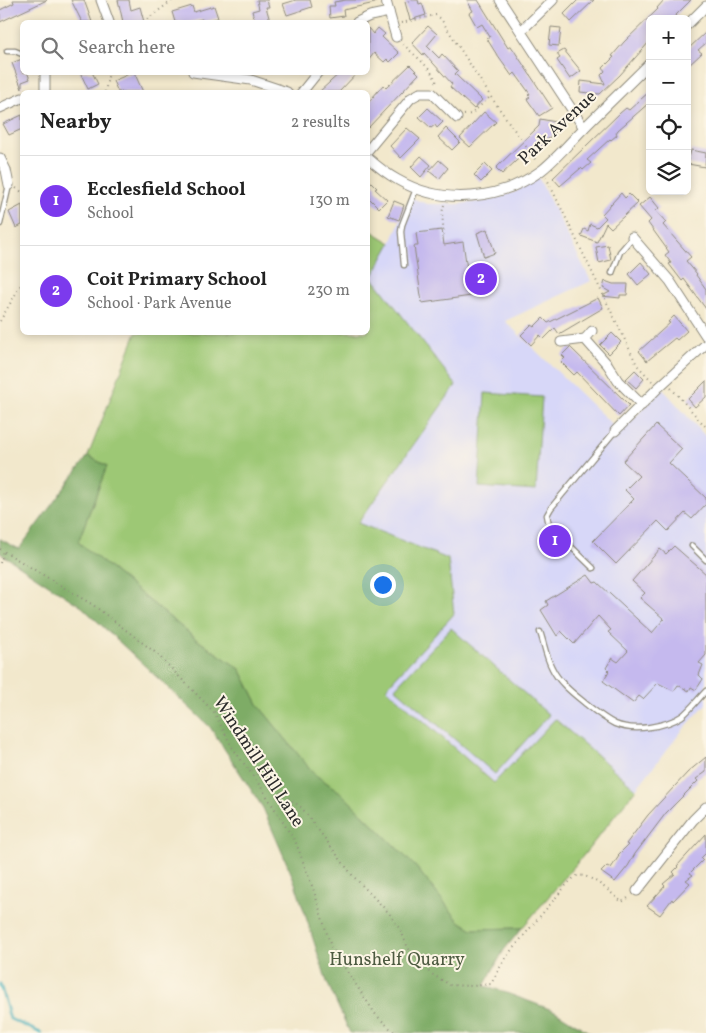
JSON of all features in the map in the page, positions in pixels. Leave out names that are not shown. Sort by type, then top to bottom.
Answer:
[{"type":"street","points":[[101,0],[108,20]]},
{"type":"street","points":[[500,0],[584,128]]},
{"type":"street","points":[[521,32],[553,0]]},
{"type":"street","points":[[386,1],[396,37]]},
{"type":"street","points":[[691,21],[706,6]]},
{"type":"street","points":[[361,20],[389,12]]},
{"type":"street","name":"Park Avenue","points":[[370,159],[400,181],[416,189],[446,196],[467,197],[487,195],[516,185],[542,170],[646,67]]},
{"type":"street","points":[[45,75],[45,90]]},
{"type":"street","points":[[238,75],[281,90]]},
{"type":"street","points":[[304,90],[316,75]]},
{"type":"street","points":[[370,148],[411,98],[420,93],[432,93],[457,118]]},
{"type":"street","points":[[0,108],[20,99]]},
{"type":"street","points":[[0,158],[6,170],[9,185]]},
{"type":"street","points":[[632,237],[670,282],[706,336]]},
{"type":"street","points":[[561,342],[585,339],[592,331]]},
{"type":"street","points":[[585,339],[608,365],[618,382],[642,405]]},
{"type":"street","points":[[615,431],[706,344]]},
{"type":"street","points":[[636,892],[693,820],[706,807]]},
{"type":"lane","points":[[7,51],[20,53]]},
{"type":"lane","points":[[0,224],[9,185]]},
{"type":"lane","points":[[404,265],[402,225],[416,189]]},
{"type":"lane","points":[[612,273],[620,252],[632,237]]},
{"type":"lane","points":[[593,568],[549,525],[547,515],[584,466],[615,431]]},
{"type":"lane","points":[[692,546],[706,560]]},
{"type":"lane","points":[[540,632],[551,667],[557,677],[595,711],[616,724],[631,727],[652,727],[670,722],[682,715],[706,691]]},
{"type":"path","points":[[146,20],[173,0]]},
{"type":"path","points":[[394,25],[436,15],[441,19],[491,97],[542,170],[637,365],[662,385],[706,427]]},
{"type":"path","points":[[396,37],[434,76],[437,83],[432,93]]},
{"type":"path","points":[[105,90],[108,75]]},
{"type":"path","points":[[457,118],[471,114],[491,97]]},
{"type":"path","points":[[444,234],[442,212],[446,196]]},
{"type":"path","points":[[0,321],[20,286]]},
{"type":"path","name":"Windmill Hill Lane","points":[[0,549],[94,605],[156,653],[214,712],[232,747],[296,843],[314,891],[331,947],[376,1015],[396,1033]]},
{"type":"path","points":[[0,563],[4,551]]},
{"type":"path","points":[[246,766],[302,808],[353,876],[389,914],[401,931],[408,948],[430,973],[450,985],[473,986],[491,984],[505,958],[576,876],[584,876],[592,880],[622,902],[636,892]]},
{"type":"shaded area","points":[[538,177],[591,281],[505,321],[620,432],[663,389],[706,437],[706,704],[636,789],[555,719],[495,783],[386,688],[454,614],[358,524],[456,385],[371,277],[391,243],[410,197],[427,204],[458,204],[486,201],[515,192]]},
{"type":"green space","points":[[370,230],[391,243],[372,277],[456,385],[358,523],[448,559],[454,614],[386,688],[494,783],[555,719],[636,789],[583,856],[522,928],[472,929],[459,921],[415,866],[340,792],[314,774],[259,706],[240,669],[196,639],[78,542],[107,466],[88,456],[135,335],[370,335]]},
{"type":"green space","points":[[485,393],[542,397],[536,491],[479,487]]},
{"type":"green space","name":"Hunshelf Quarry","points":[[88,456],[107,466],[78,542],[196,639],[240,669],[259,706],[314,774],[340,792],[415,866],[459,921],[472,929],[522,928],[504,950],[484,986],[555,1011],[590,1033],[350,1033],[327,982],[294,880],[263,808],[210,727],[82,607],[0,553],[0,539],[19,549]]},
{"type":"green space","points":[[451,628],[549,715],[495,774],[395,688]]},
{"type":"building","points":[[13,0],[47,0],[0,22],[0,10],[14,3]]},
{"type":"building","points":[[71,0],[84,0],[91,20],[81,20]]},
{"type":"building","points":[[118,0],[129,0],[131,10],[140,7],[143,20],[123,20]]},
{"type":"building","points":[[257,0],[267,0],[269,7],[266,7],[270,20],[254,20],[252,11],[259,9]]},
{"type":"building","points":[[296,0],[310,0],[312,7],[287,15],[283,4]]},
{"type":"building","points":[[375,0],[375,3],[343,10],[344,16],[330,18],[329,6],[335,6],[334,2]]},
{"type":"building","points":[[418,0],[419,4],[422,3],[426,15],[410,20],[405,2]]},
{"type":"building","points":[[467,0],[478,0],[508,48],[511,46],[552,108],[539,116],[527,99],[530,97],[528,95],[530,94],[515,73],[512,76],[497,55],[487,39],[490,37],[482,24],[477,27],[469,13],[473,11]]},
{"type":"building","points":[[578,0],[594,0],[571,22],[564,14]]},
{"type":"building","points":[[664,0],[691,0],[676,15],[652,15]]},
{"type":"building","points":[[192,6],[194,12],[214,6],[218,18],[210,20],[174,20],[172,12]]},
{"type":"building","points":[[646,21],[646,46],[620,75],[600,94],[580,92],[581,81],[605,84],[601,75],[605,71],[603,68],[614,57],[612,56]]},
{"type":"building","points":[[428,26],[437,34],[427,46],[439,58],[442,54],[458,71],[455,74],[482,100],[474,109],[450,87],[452,84],[424,53],[423,55],[412,43]]},
{"type":"building","points":[[551,27],[561,28],[559,46],[549,45]]},
{"type":"building","points":[[378,28],[385,34],[382,37],[399,53],[390,62],[387,59],[384,62],[374,53],[370,58],[370,30],[373,34]]},
{"type":"building","points":[[706,32],[706,43],[698,50],[702,53],[691,63],[691,46]]},
{"type":"building","points":[[564,50],[581,71],[570,79],[557,60],[560,58],[557,54]]},
{"type":"building","points":[[20,60],[20,75],[28,75],[30,79],[22,82],[22,89],[12,63]]},
{"type":"building","points":[[410,65],[419,74],[370,126],[370,101],[383,85],[386,88]]},
{"type":"building","points":[[81,75],[94,75],[98,84],[88,89]]},
{"type":"building","points":[[127,75],[135,75],[142,90],[117,90],[113,81]]},
{"type":"building","points":[[338,75],[355,75],[341,90],[321,90]]},
{"type":"building","points":[[646,95],[646,106],[618,130],[617,135],[587,160],[591,163],[583,170],[581,168],[560,186],[553,178],[620,113],[626,108],[629,110]]},
{"type":"building","points":[[428,108],[443,122],[437,128],[435,125],[431,128],[419,117]]},
{"type":"building","points":[[484,112],[496,122],[470,147],[460,138]]},
{"type":"building","points":[[20,116],[20,130],[9,135],[3,124]]},
{"type":"building","points":[[540,119],[556,122],[554,135],[534,152],[530,148],[502,174],[496,168],[539,126]]},
{"type":"building","points":[[407,128],[420,139],[401,158],[390,146]]},
{"type":"building","points":[[446,128],[460,142],[452,150],[438,137]]},
{"type":"building","points":[[691,150],[706,153],[705,167],[691,165]]},
{"type":"building","points":[[421,156],[431,165],[421,177],[411,167]]},
{"type":"building","points":[[439,160],[448,168],[439,179],[429,171]]},
{"type":"building","points":[[485,164],[492,171],[481,182],[474,175]]},
{"type":"building","points":[[370,181],[377,188],[375,189],[387,200],[379,208],[370,199]]},
{"type":"building","points":[[621,193],[625,198],[629,194],[638,203],[611,228],[606,223],[597,242],[581,236],[584,229],[588,231],[590,224],[597,227],[606,218],[602,214]]},
{"type":"building","points":[[650,197],[659,208],[656,211],[666,222],[663,225],[691,257],[686,261],[706,289],[706,309],[684,279],[682,281],[669,264],[671,263],[665,255],[669,252],[648,223],[651,220],[639,206]]},
{"type":"building","points":[[394,201],[404,205],[399,220],[388,216]]},
{"type":"building","points":[[20,206],[20,226],[16,228],[9,212]]},
{"type":"building","points":[[487,229],[495,253],[484,257],[477,233]]},
{"type":"building","points":[[442,230],[444,245],[463,242],[471,296],[422,303],[414,246],[418,246],[416,233]]},
{"type":"building","points":[[608,245],[611,260],[599,263],[596,247]]},
{"type":"building","points":[[641,262],[651,274],[638,285],[629,274]]},
{"type":"building","points":[[605,281],[613,284],[628,284],[627,295],[620,295],[620,298],[602,296],[610,292],[603,288]]},
{"type":"building","points":[[598,298],[603,308],[559,334],[555,328],[544,339],[540,335],[531,345],[521,335],[531,325],[534,327],[543,318],[548,323]]},
{"type":"building","points":[[674,316],[687,331],[677,340],[675,338],[647,361],[639,351],[670,323],[668,322]]},
{"type":"building","points":[[612,333],[621,342],[609,354],[600,345]]},
{"type":"building","points":[[570,347],[629,405],[619,416],[577,372],[574,375],[561,362],[565,358],[562,355]]},
{"type":"building","points":[[635,370],[644,379],[636,388],[626,379]]},
{"type":"building","points":[[706,381],[706,397],[695,407],[688,399]]},
{"type":"building","points":[[656,425],[682,449],[669,463],[706,498],[706,504],[692,519],[685,513],[668,531],[658,521],[616,564],[593,541],[634,499],[625,490],[639,476],[623,461]]},
{"type":"building","points":[[674,546],[706,574],[706,655],[699,663],[703,665],[699,675],[703,679],[696,690],[691,687],[689,691],[678,685],[674,691],[658,683],[643,699],[639,696],[633,703],[603,681],[609,671],[606,668],[612,658],[618,662],[628,651],[608,632],[611,630],[598,616],[574,644],[561,631],[557,636],[541,610],[548,605],[546,601],[588,575],[594,583],[597,582],[652,633],[664,619],[640,598],[645,593],[632,581],[660,549],[666,554]]},
{"type":"building","points":[[706,757],[706,772],[696,779],[698,781],[666,813],[615,882],[601,872],[607,866],[611,868],[618,855],[628,845],[626,844],[648,815],[688,772]]},
{"type":"building","points":[[706,834],[706,853],[701,858],[703,860],[690,873],[693,875],[686,880],[690,883],[673,901],[672,899],[660,915],[647,906],[665,886],[663,884],[675,874],[673,872],[677,866]]},
{"type":"waterway","points":[[0,984],[10,1019],[41,1033]]},
{"type":"place","name":"Coit Primary School","points":[[481,279]]},
{"type":"place","name":"Ecclesfield School","points":[[555,541]]}]
